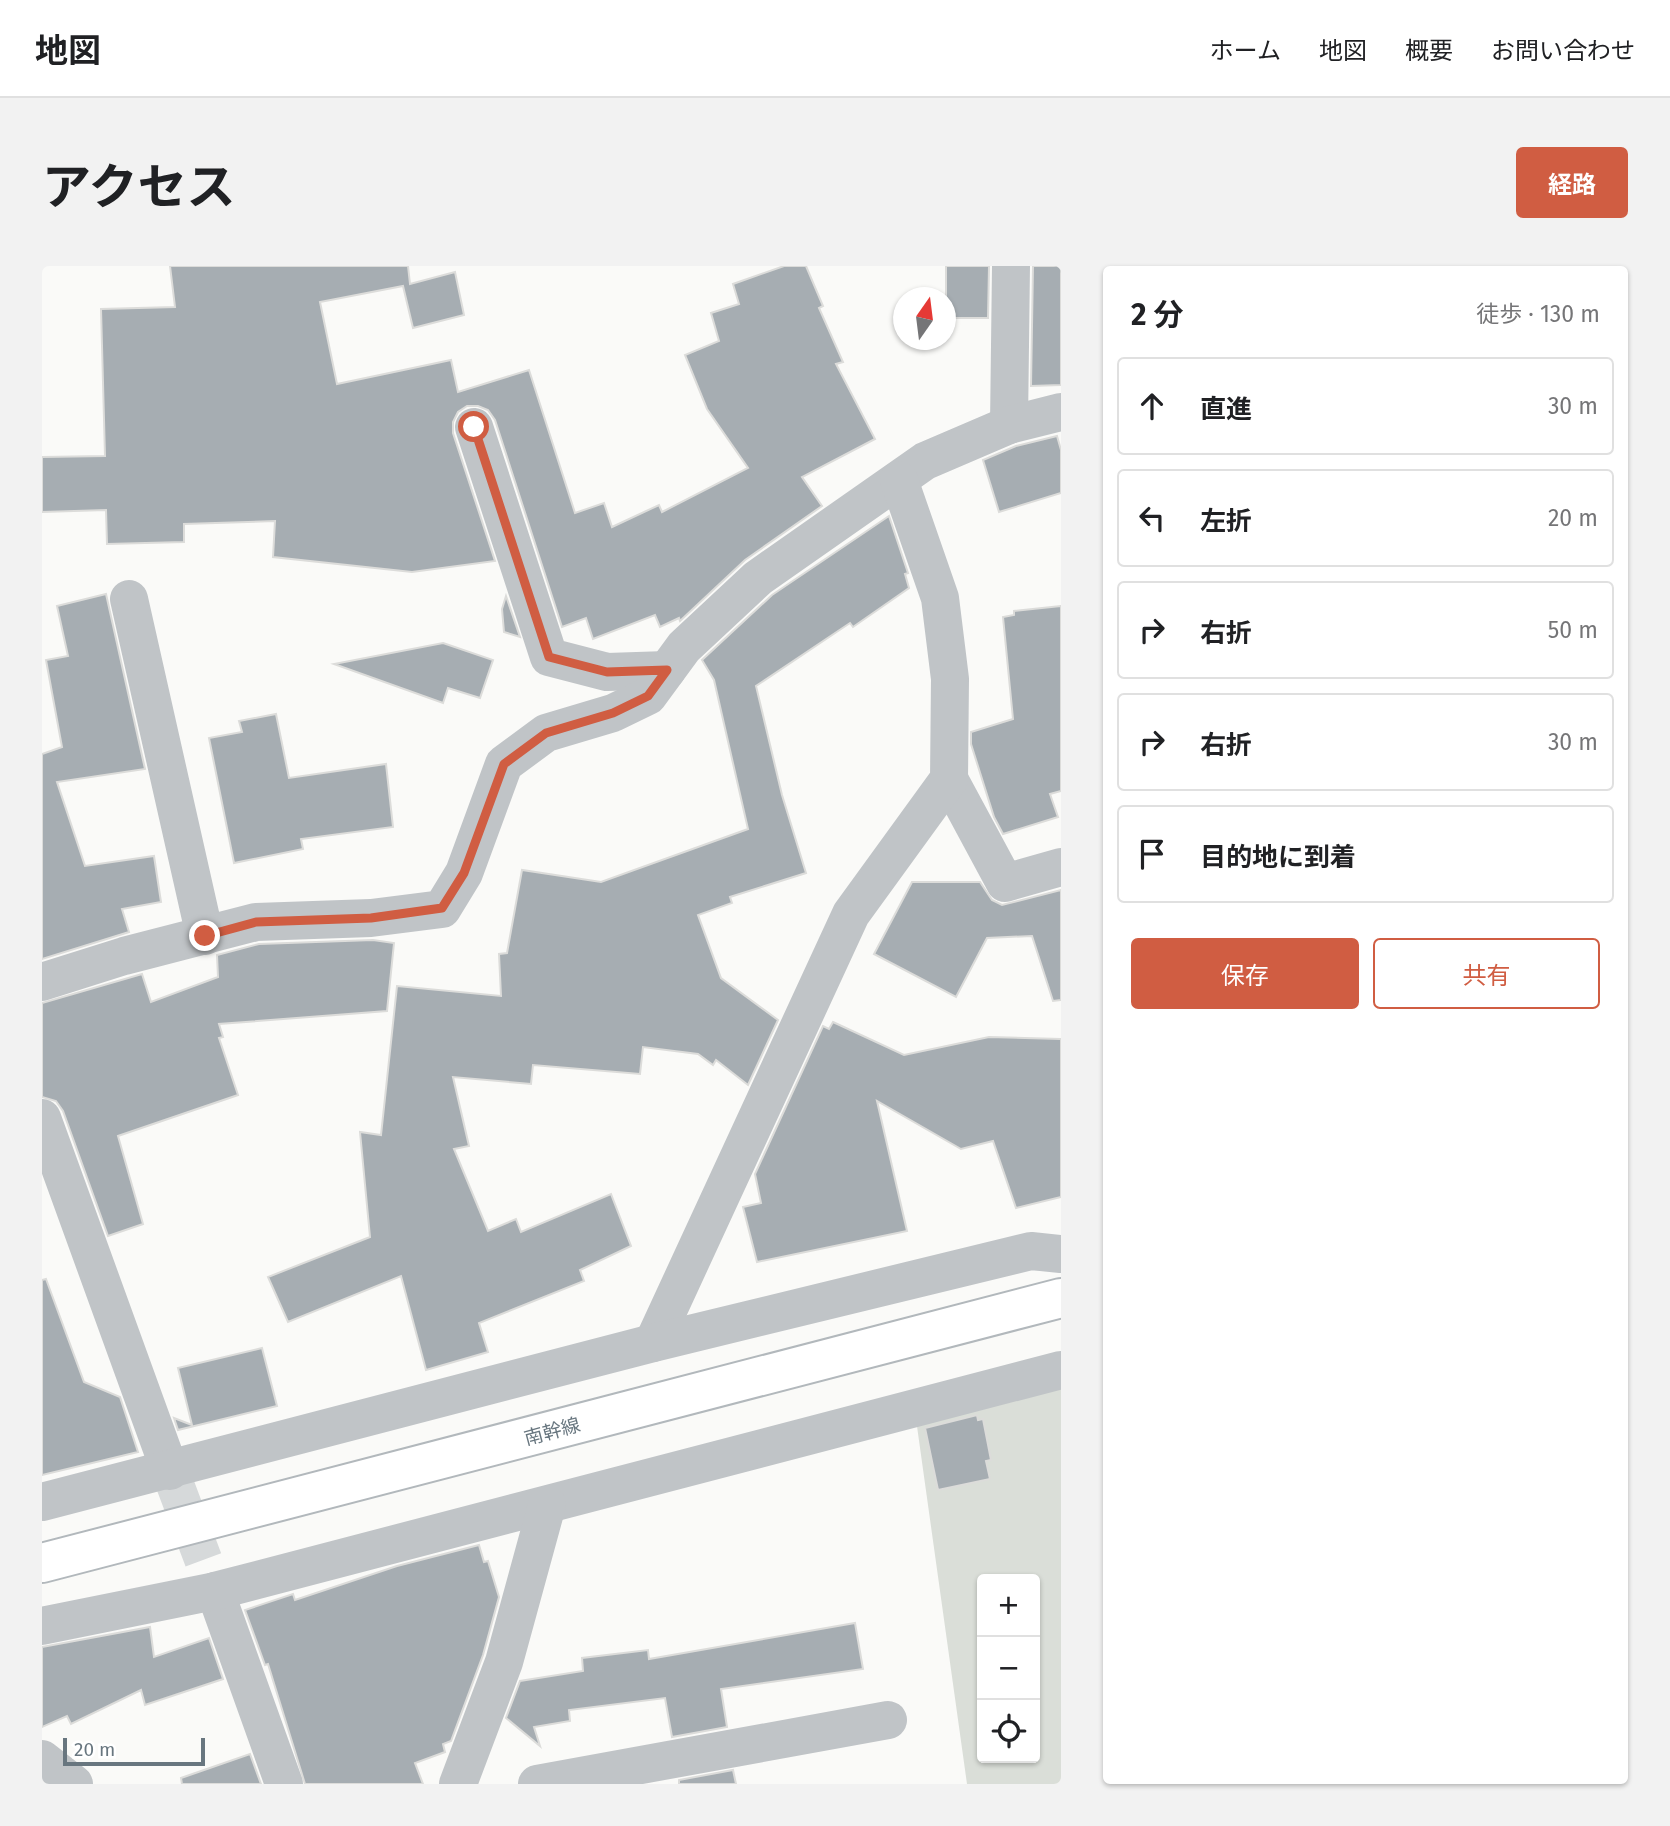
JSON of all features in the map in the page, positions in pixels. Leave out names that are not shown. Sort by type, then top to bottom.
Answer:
[{"type":"main road","name":"南幹線","points":[[42,1563],[1061,1298]]},
{"type":"street","points":[[1009,425],[1011,266]]},
{"type":"street","points":[[42,982],[256,922],[371,918],[442,908],[464,873],[504,764],[546,733],[613,713],[648,696],[684,647],[758,578],[925,461],[1009,425],[1061,412]]},
{"type":"street","points":[[474,427],[549,657],[607,672],[667,670]]},
{"type":"street","points":[[899,480],[940,598],[950,680],[950,779],[1005,883],[1061,867]]},
{"type":"street","points":[[129,598],[205,936]]},
{"type":"street","points":[[653,1343],[851,914],[950,779]]},
{"type":"street","points":[[42,1118],[170,1471]]},
{"type":"street","points":[[42,1502],[170,1471],[653,1343],[1031,1251],[1061,1254]]},
{"type":"street","points":[[42,1626],[215,1591],[1061,1370]]},
{"type":"street","points":[[467,1782],[504,1662],[547,1505]]},
{"type":"street","points":[[215,1591],[284,1784]]},
{"type":"street","points":[[537,1784],[888,1720]]},
{"type":"street","points":[[42,1759],[74,1784]]},
{"type":"shaded area","points":[[1061,1375],[1061,1784],[967,1784],[915,1412]]},
{"type":"building","points":[[170,266],[408,266],[410,284],[455,272],[464,315],[413,328],[403,286],[320,302],[337,384],[451,360],[458,392],[529,370],[575,513],[604,503],[612,527],[659,505],[662,512],[748,468],[707,409],[685,355],[719,341],[711,313],[739,304],[733,284],[784,266],[806,266],[823,306],[819,308],[843,362],[836,364],[875,439],[802,477],[822,506],[745,560],[680,621],[679,618],[660,627],[655,615],[593,639],[586,618],[562,627],[495,420],[488,410],[478,406],[467,406],[458,412],[453,422],[453,433],[495,561],[412,572],[273,557],[275,521],[184,524],[184,542],[107,544],[106,510],[42,512],[42,457],[105,456],[101,309],[175,307]]},
{"type":"building","points":[[946,266],[989,266],[988,318],[956,318],[956,287],[946,287]]},
{"type":"building","points":[[1033,266],[1061,266],[1061,385],[1031,386]]},
{"type":"building","points":[[1057,436],[1061,450],[1061,493],[999,512],[983,460],[1016,446]]},
{"type":"building","points":[[889,516],[908,573],[905,574],[909,588],[853,627],[850,623],[756,686],[782,795],[806,873],[730,897],[732,903],[698,915],[721,978],[778,1020],[748,1085],[716,1060],[713,1065],[698,1054],[643,1047],[640,1074],[533,1065],[531,1084],[453,1077],[469,1146],[454,1149],[488,1231],[516,1219],[521,1232],[611,1194],[631,1246],[580,1270],[584,1281],[479,1323],[488,1352],[426,1370],[401,1276],[288,1322],[268,1277],[370,1237],[360,1132],[381,1135],[397,986],[501,996],[499,954],[507,953],[522,870],[601,882],[748,829],[714,680],[702,660],[772,595]]},
{"type":"building","points":[[106,594],[145,769],[57,782],[85,866],[154,856],[161,902],[122,909],[129,932],[42,959],[42,754],[62,747],[46,660],[68,656],[57,606]]},
{"type":"building","points":[[506,596],[520,637],[504,632],[502,609]]},
{"type":"building","points":[[1061,606],[1061,791],[1050,794],[1058,817],[1003,834],[994,817],[971,744],[971,732],[1013,719],[1003,617],[1014,615],[1014,611]]},
{"type":"building","points":[[443,643],[493,660],[480,698],[448,688],[443,703],[334,664]]},
{"type":"building","points":[[276,714],[289,778],[386,764],[393,827],[301,839],[303,849],[234,863],[209,738],[242,732],[239,721]]},
{"type":"building","points":[[912,882],[980,882],[992,900],[1002,905],[1061,890],[1061,1000],[1053,1001],[1032,936],[987,938],[956,997],[874,954]]},
{"type":"building","points":[[373,940],[394,943],[387,1011],[219,1024],[223,1037],[219,1038],[238,1095],[118,1136],[143,1224],[108,1236],[63,1111],[56,1101],[42,1097],[42,1003],[142,974],[151,1002],[218,977],[217,955],[259,944]]},
{"type":"building","points":[[833,1022],[904,1055],[989,1037],[1061,1039],[1061,1197],[1016,1208],[993,1141],[961,1149],[877,1101],[907,1231],[757,1262],[743,1207],[761,1203],[755,1174],[823,1026],[829,1029]]},
{"type":"building","points":[[46,1279],[84,1382],[120,1397],[138,1452],[42,1475],[42,1280]]},
{"type":"building","points":[[262,1348],[277,1406],[178,1430],[174,1418],[192,1425],[178,1368]]},
{"type":"building","points":[[977,1415],[978,1420],[983,1419],[991,1460],[986,1461],[990,1479],[938,1490],[925,1428]]},
{"type":"building","points":[[479,1545],[484,1562],[488,1561],[499,1597],[483,1655],[451,1741],[443,1744],[445,1752],[415,1763],[423,1784],[305,1784],[268,1664],[265,1665],[245,1610],[293,1594],[295,1600],[397,1566]]},
{"type":"building","points":[[855,1623],[863,1669],[721,1689],[727,1727],[672,1737],[665,1698],[569,1710],[570,1721],[534,1727],[540,1746],[506,1718],[520,1681],[583,1671],[582,1658],[648,1650],[649,1659]]},
{"type":"building","points":[[150,1627],[154,1657],[209,1638],[223,1679],[145,1705],[141,1690],[71,1724],[67,1716],[42,1727],[42,1647]]},
{"type":"building","points":[[250,1754],[261,1784],[182,1784],[181,1778]]},
{"type":"building","points":[[733,1770],[736,1784],[679,1784],[679,1780]]},
{"type":"tunnel","points":[[170,1471],[215,1591]]},
{"type":"route","points":[[205,936],[256,922],[371,918],[442,908],[464,873],[504,764],[546,733],[613,713],[648,696],[667,670],[607,672],[549,657],[474,427]]}]
